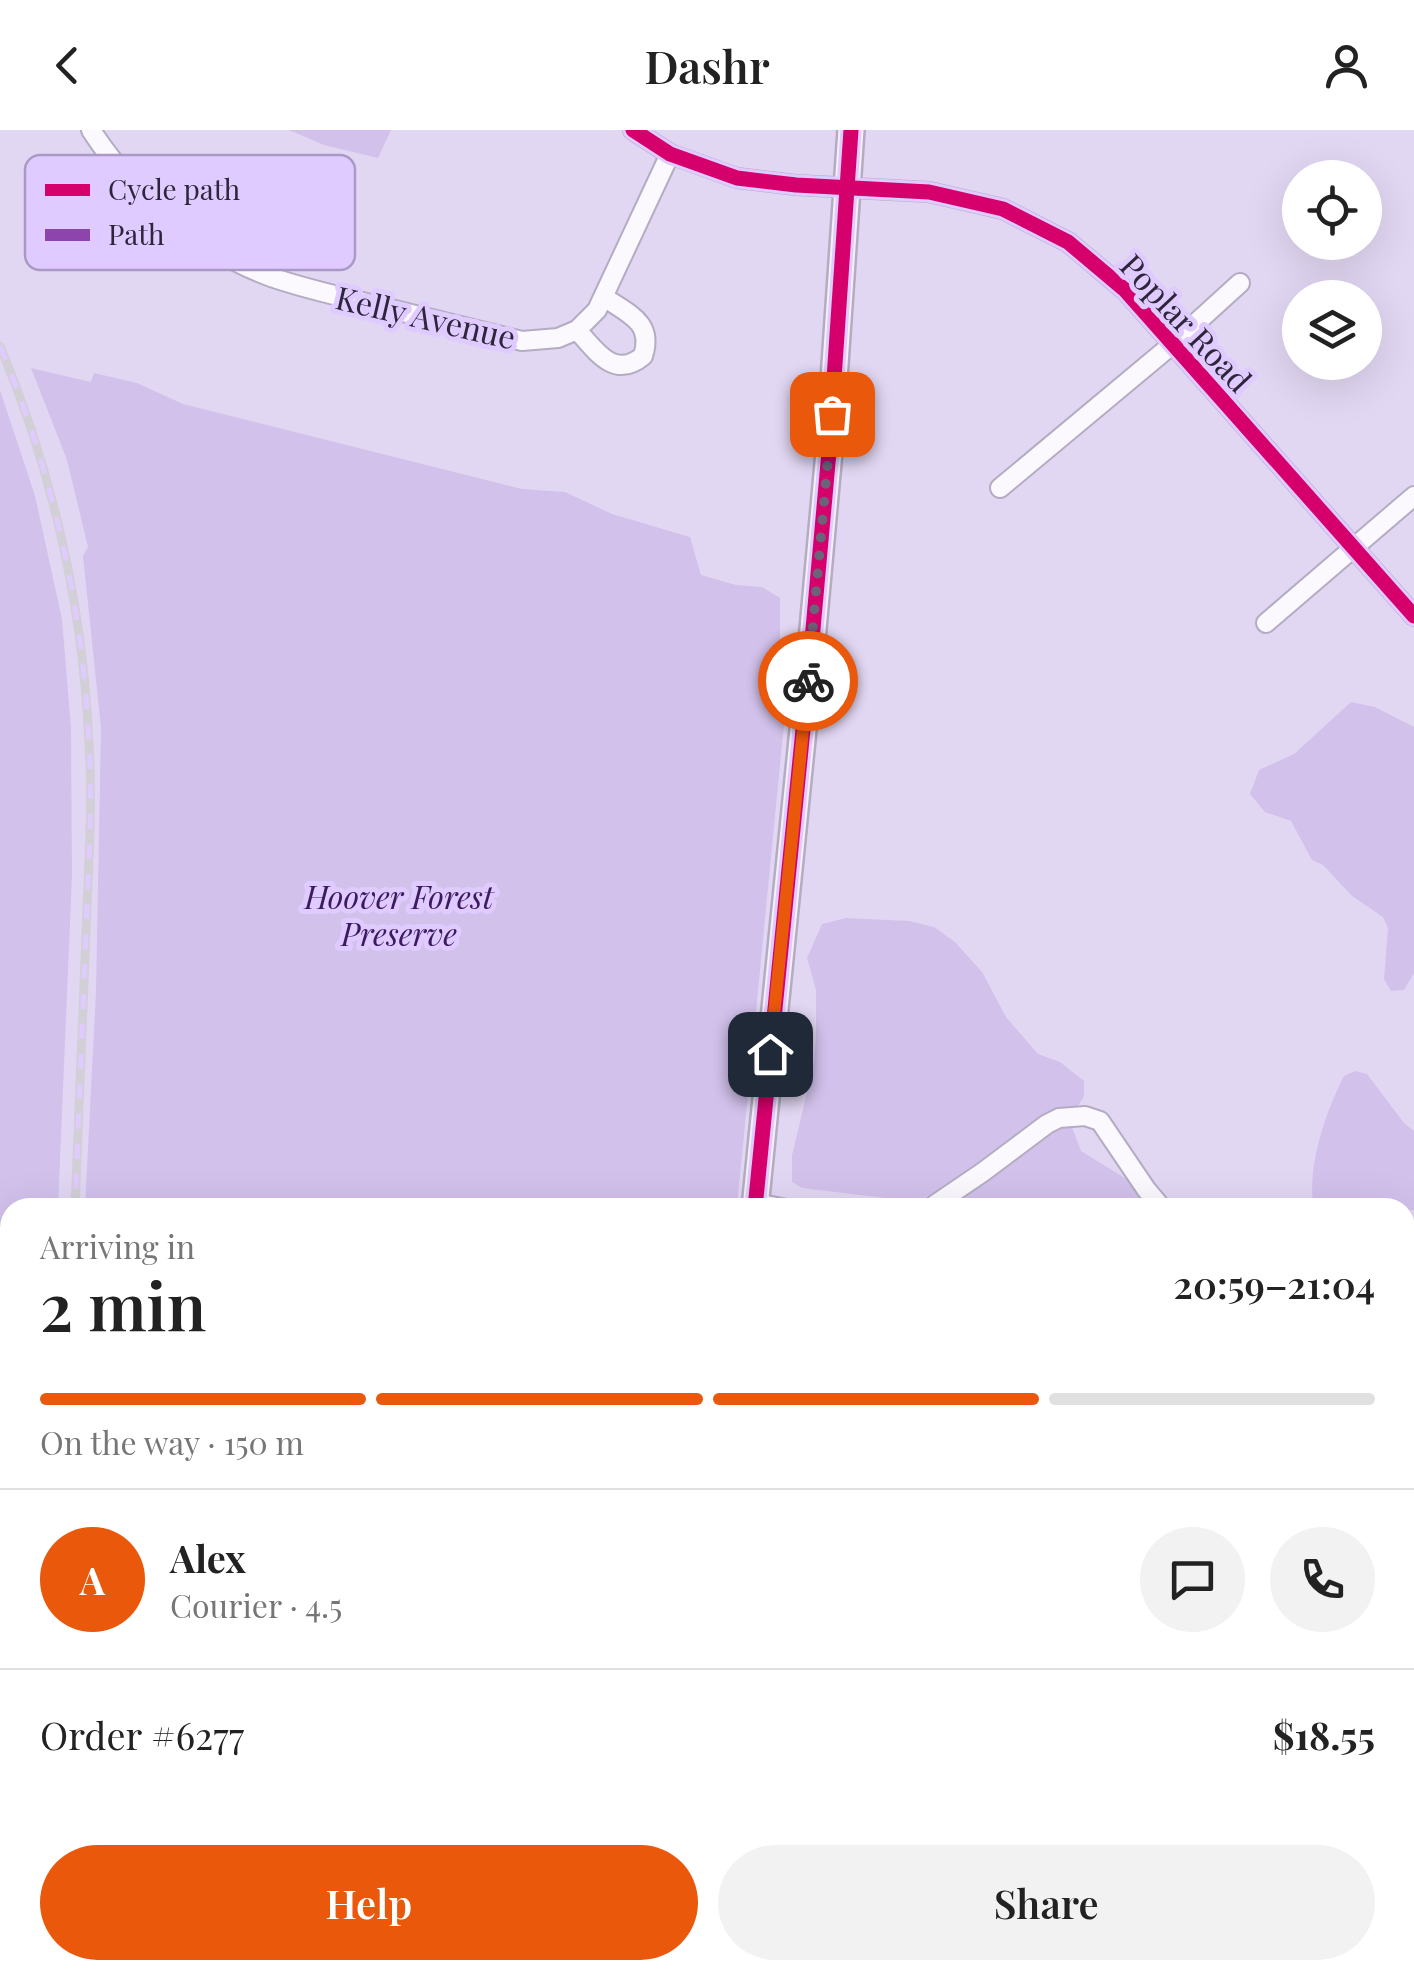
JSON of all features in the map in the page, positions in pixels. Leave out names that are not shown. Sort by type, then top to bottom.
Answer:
[{"type":"street","name":"Kelly Avenue","points":[[91,130],[108,155]]},
{"type":"street","name":"Poplar Road","points":[[633,130],[670,154],[736,178],[929,192],[1003,208],[1068,242],[1126,290],[1414,616]]},
{"type":"street","points":[[756,1198],[829,452],[851,130]]},
{"type":"street","points":[[604,297],[643,326],[647,334],[643,356],[627,366],[618,366],[599,354],[577,330],[604,297],[670,154]]},
{"type":"street","name":"Kelly Avenue","points":[[255,270],[299,286],[522,341],[558,338],[577,330]]},
{"type":"street","points":[[1000,488],[1240,284]]},
{"type":"street","points":[[1266,623],[1414,496]]},
{"type":"street","points":[[945,1198],[1048,1124],[1059,1118],[1085,1116],[1100,1121],[1155,1198]]},
{"type":"green space","points":[[289,130],[391,130],[378,158],[324,145]]},
{"type":"green space","name":"Hoover Forest Preserve","points":[[31,368],[91,382],[94,373],[137,383],[183,404],[522,489],[565,492],[612,514],[690,537],[701,575],[736,585],[762,587],[780,598],[776,721],[784,724],[738,1198],[85,1198],[96,991],[101,728],[83,556],[88,547],[67,460]]},
{"type":"green space","points":[[0,390],[35,496],[62,619],[71,728],[72,876],[58,1198],[0,1198]]},
{"type":"green space","points":[[1351,702],[1375,707],[1414,727],[1414,973],[1404,990],[1391,991],[1384,979],[1388,928],[1383,917],[1352,896],[1323,865],[1312,860],[1291,821],[1265,812],[1250,794],[1259,770],[1294,754]]},
{"type":"green space","points":[[846,918],[909,921],[934,927],[955,942],[982,972],[1006,1017],[1038,1054],[1060,1062],[1084,1081],[1084,1096],[1073,1115],[1072,1127],[1081,1151],[1133,1183],[1144,1198],[944,1198],[956,1181],[924,1198],[885,1198],[802,1188],[792,1182],[792,1155],[816,1039],[816,990],[807,958],[822,924]]},
{"type":"green space","points":[[1355,1071],[1367,1074],[1414,1131],[1414,1198],[1313,1198],[1315,1158],[1324,1123],[1344,1076]]},
{"type":"railway","points":[[0,346],[50,492],[72,591],[86,693],[90,815],[75,1198]]},
{"type":"cycle path","points":[[633,130],[670,154],[737,178],[929,192],[1003,209],[1068,242],[1125,290],[1414,616]]},
{"type":"cycle path","points":[[756,1198],[829,452],[851,130]]},
{"type":"way so far","points":[[808,681],[832,414]]},
{"type":"route","points":[[770,1054],[808,681]]}]
